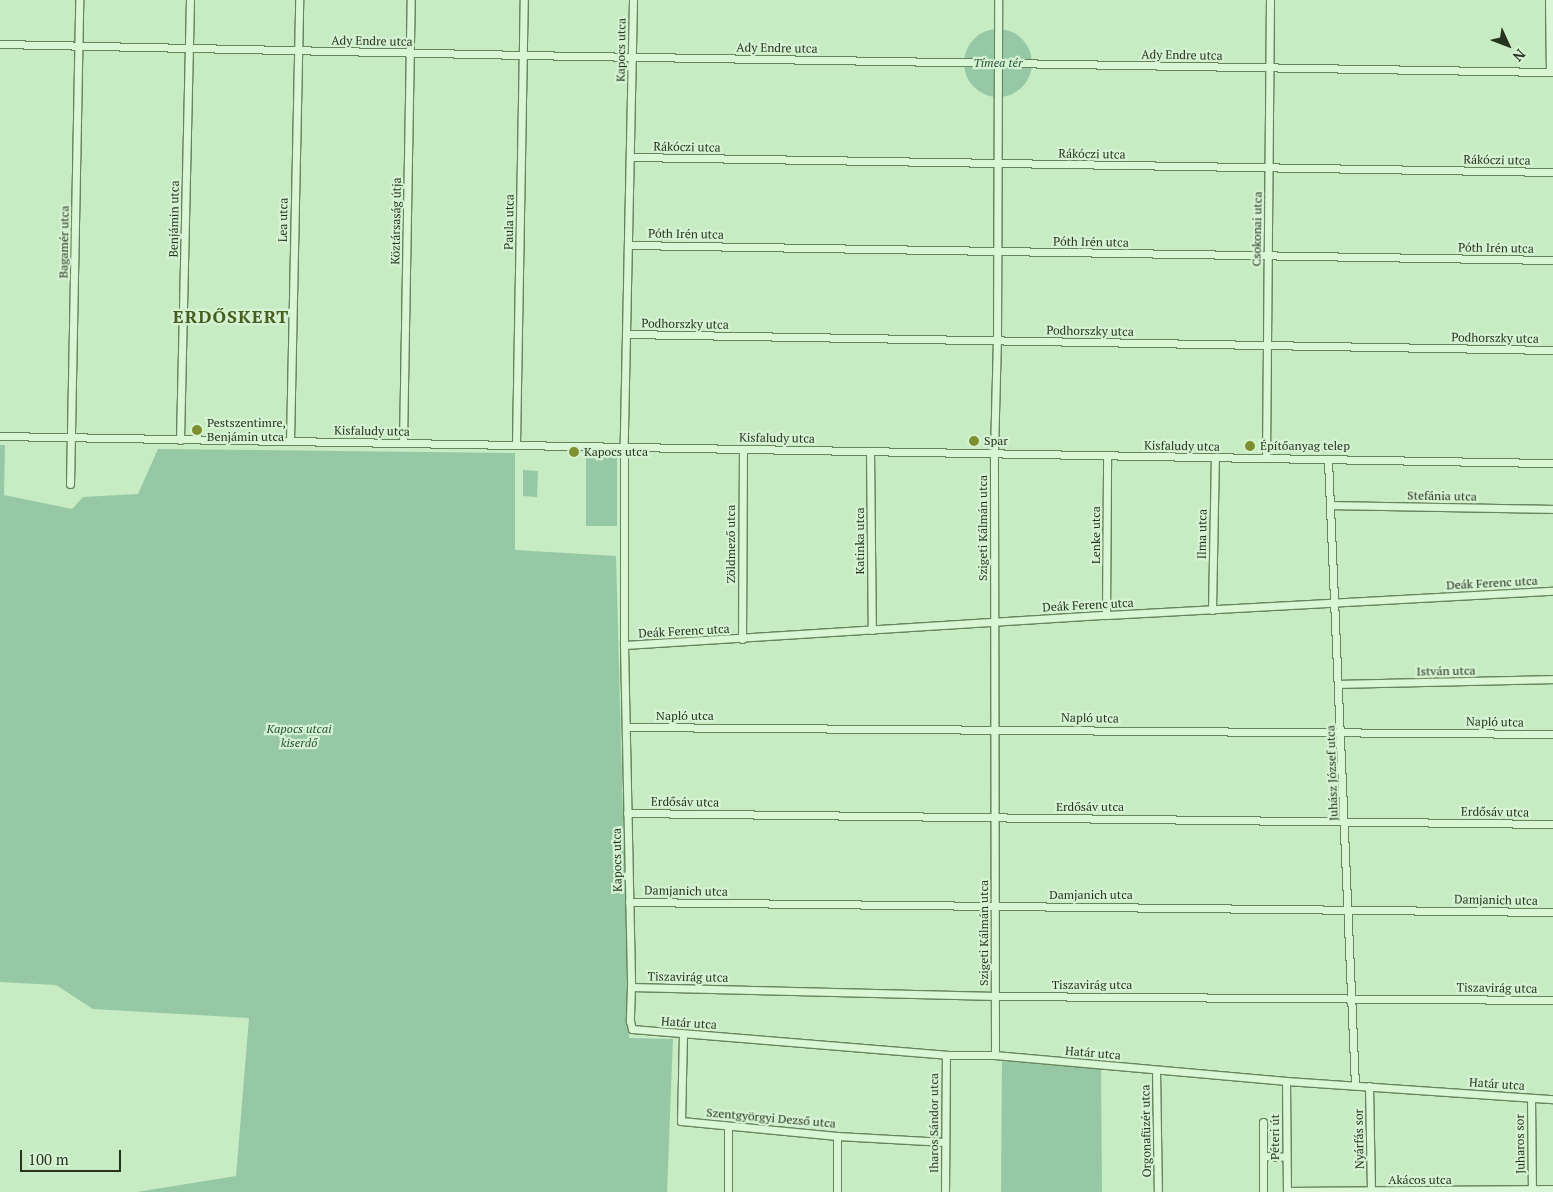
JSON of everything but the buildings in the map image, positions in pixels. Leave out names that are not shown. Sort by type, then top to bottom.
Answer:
[{"type":"street","name":"Bagamér utca","points":[[70,484],[80,0]]},
{"type":"street","name":"Benjámin utca","points":[[180,440],[190,0]]},
{"type":"street","name":"Lea utca","points":[[290,441],[298,0]]},
{"type":"street","name":"Köztársaság útja","points":[[403,443],[411,0]]},
{"type":"street","name":"Paula utca","points":[[516,444],[524,0]]},
{"type":"street","name":"Kapocs utca","points":[[632,1029],[630,1020],[631,987],[624,645],[624,447],[633,0]]},
{"type":"street","name":"Szigeti Kálmán utca","points":[[995,1055],[994,452],[997,341],[998,0]]},
{"type":"street","name":"Csokonai utca","points":[[1266,458],[1270,0]]},
{"type":"street","points":[[1549,0],[1551,72]]},
{"type":"street","name":"Ady Endre utca","points":[[0,44],[998,64],[1551,72]]},
{"type":"street","name":"Rákóczi utca","points":[[631,157],[1553,172]]},
{"type":"street","name":"Póth Irén utca","points":[[629,245],[1553,260]]},
{"type":"street","name":"Podhorszky utca","points":[[626,334],[1553,350]]},
{"type":"street","name":"Kisfaludy utca","points":[[0,436],[1553,463]]},
{"type":"street","name":"Zöldmező utca","points":[[742,639],[743,449]]},
{"type":"street","name":"Katinka utca","points":[[870,451],[872,630]]},
{"type":"street","name":"Lenke utca","points":[[1106,615],[1107,456]]},
{"type":"street","name":"Ilma utca","points":[[1212,610],[1215,457]]},
{"type":"street","name":"Juhász József utca","points":[[1328,460],[1356,1085]]},
{"type":"street","name":"Stefánia utca","points":[[1330,505],[1553,509]]},
{"type":"street","name":"Deák Ferenc utca","points":[[624,645],[1106,615],[1553,592]]},
{"type":"street","name":"István utca","points":[[1339,684],[1553,679]]},
{"type":"street","name":"Napló utca","points":[[626,727],[995,728],[1553,734]]},
{"type":"street","name":"Erdősáv utca","points":[[627,813],[1345,820],[1553,824]]},
{"type":"street","name":"Damjanich utca","points":[[629,902],[1348,908],[1553,912]]},
{"type":"street","name":"Tiszavirág utca","points":[[631,987],[996,996],[1352,997],[1553,1000]]},
{"type":"street","name":"Határ utca","points":[[632,1029],[946,1055],[995,1055],[1286,1081],[1553,1099]]},
{"type":"street","name":"Szentgyörgyi Dezső utca","points":[[683,1034],[681,1121],[837,1136],[945,1142]]},
{"type":"street","name":"Iharos Sándor utca","points":[[945,1192],[946,1055]]},
{"type":"street","name":"Orgonafüzér utca","points":[[1156,1070],[1158,1192]]},
{"type":"street","name":"Péteri út","points":[[1286,1081],[1287,1192]]},
{"type":"street","name":"Nyárfás sor","points":[[1368,1191],[1369,1086]]},
{"type":"street","name":"Juharos sor","points":[[1531,1098],[1536,1190]]},
{"type":"street","points":[[1263,1122],[1263,1192]]},
{"type":"street","points":[[728,1126],[728,1192]]},
{"type":"street","points":[[836,1192],[837,1136]]},
{"type":"street","points":[[1263,1156],[1286,1157]]},
{"type":"street","name":"Akácos utca","points":[[1287,1192],[1460,1192],[1553,1189]]},
{"type":"green space","name":"Tímea tér","points":[[1005,29],[1017,35],[1026,44],[1032,56],[1030,76],[1022,87],[1005,97],[991,97],[974,87],[966,76],[964,56],[974,39],[985,31]]},
{"type":"green space","name":"Kapocs utcai kiserdő","points":[[0,445],[5,445],[4,495],[72,509],[83,497],[138,494],[158,449],[515,453],[515,550],[616,556],[629,1038],[673,1039],[667,1192],[137,1192],[236,1176],[249,1018],[93,1009],[56,985],[0,982]]},
{"type":"green space","points":[[586,453],[617,453],[617,526],[586,526]]},
{"type":"green space","points":[[523,470],[538,471],[537,497],[523,496]]},
{"type":"green space","points":[[1002,1061],[1101,1069],[1102,1192],[1001,1192]]},
{"type":"place","name":"Pestszentimre, Benjámin utca","points":[[197,430]]},
{"type":"place","name":"Spar","points":[[974,441]]},
{"type":"place","name":"Építőanyag telep","points":[[1250,446]]},
{"type":"place","name":"Kapocs utca","points":[[574,452]]},
{"type":"district","name":"ERDŐSKERT","points":[[231,316]]}]
